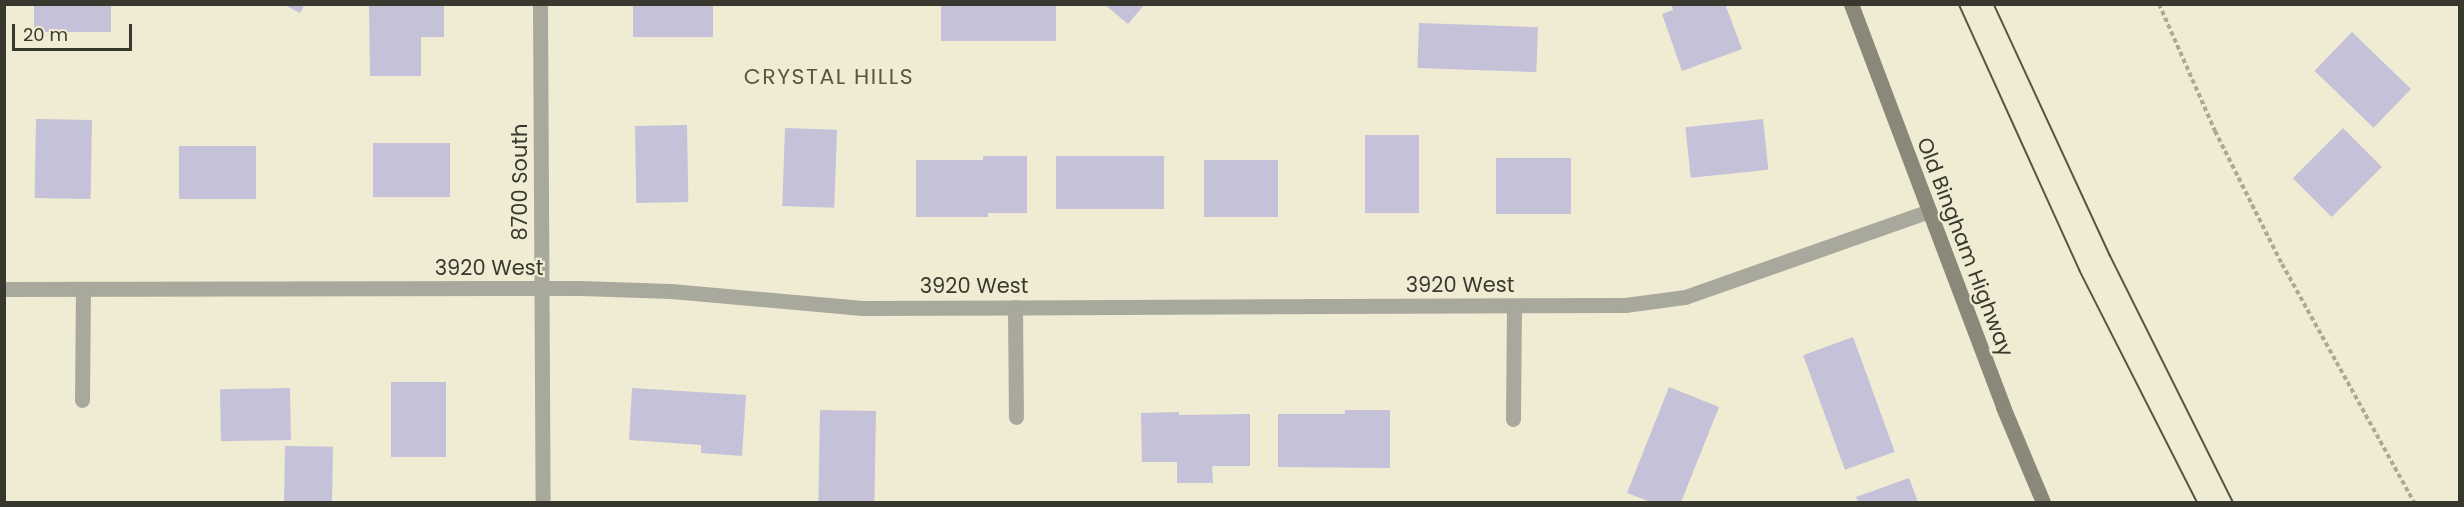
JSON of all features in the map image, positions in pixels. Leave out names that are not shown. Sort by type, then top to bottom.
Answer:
[{"type":"street","name":"8700 South","points":[[540,4],[543,502]]},
{"type":"street","name":"Old Bingham Highway","points":[[1851,4],[2003,408],[2043,502]]},
{"type":"street","name":"3920 West","points":[[4,289],[671,291],[862,308],[1625,305],[1685,297],[1929,211]]},
{"type":"street","points":[[82,400],[83,289]]},
{"type":"street","points":[[1513,419],[1514,306]]},
{"type":"street","points":[[1016,307],[1016,417]]},
{"type":"path","points":[[2159,4],[2216,132],[2282,264],[2414,502]]},
{"type":"building","points":[[283,4],[305,4],[300,13]]},
{"type":"building","points":[[369,4],[444,4],[444,37],[421,37],[421,76],[370,76]]},
{"type":"building","points":[[633,4],[713,4],[713,37],[633,37]]},
{"type":"building","points":[[941,4],[1056,4],[1056,41],[941,41]]},
{"type":"building","points":[[1104,4],[1145,4],[1128,24]]},
{"type":"building","points":[[1671,4],[1725,4],[1742,49],[1682,71],[1662,14],[1673,10]]},
{"type":"building","points":[[34,5],[111,5],[111,32],[34,32]]},
{"type":"building","points":[[1419,23],[1538,27],[1536,72],[1417,68]]},
{"type":"building","points":[[2352,32],[2411,89],[2373,128],[2314,71]]},
{"type":"building","points":[[36,119],[92,120],[91,199],[35,198]]},
{"type":"building","points":[[1763,119],[1768,170],[1691,178],[1685,127]]},
{"type":"building","points":[[687,125],[688,202],[636,203],[635,126]]},
{"type":"building","points":[[785,128],[837,130],[834,208],[782,206]]},
{"type":"building","points":[[2343,128],[2382,167],[2332,217],[2293,178]]},
{"type":"building","points":[[1365,135],[1419,135],[1419,213],[1365,213]]},
{"type":"building","points":[[373,143],[450,143],[450,197],[373,197]]},
{"type":"building","points":[[179,146],[256,146],[256,199],[179,199]]},
{"type":"building","points":[[983,156],[1027,156],[1027,213],[988,213],[988,217],[916,217],[916,160],[983,160]]},
{"type":"building","points":[[1056,156],[1164,156],[1164,209],[1056,209]]},
{"type":"building","points":[[1496,158],[1571,158],[1571,214],[1496,214]]},
{"type":"building","points":[[1204,160],[1278,160],[1278,217],[1204,217]]},
{"type":"building","points":[[1853,337],[1895,452],[1845,470],[1803,355]]},
{"type":"building","points":[[391,382],[446,382],[446,457],[391,457]]},
{"type":"building","points":[[1669,387],[1719,407],[1681,502],[1651,502],[1627,493]]},
{"type":"building","points":[[290,388],[291,440],[221,441],[220,389]]},
{"type":"building","points":[[632,388],[746,395],[742,456],[701,453],[701,445],[629,440]]},
{"type":"building","points":[[820,410],[876,411],[874,502],[818,502]]},
{"type":"building","points":[[1345,410],[1390,410],[1390,468],[1278,467],[1278,414],[1345,414]]},
{"type":"building","points":[[1179,412],[1179,415],[1250,414],[1250,466],[1212,466],[1213,483],[1177,483],[1177,462],[1142,462],[1141,413]]},
{"type":"building","points":[[285,446],[333,447],[332,502],[284,502]]},
{"type":"building","points":[[1909,478],[1918,502],[1858,502],[1856,497]]},
{"type":"tram line","points":[[1959,4],[2080,271],[2197,502]]},
{"type":"tram line","points":[[1994,4],[2110,255],[2233,502]]},
{"type":"district","name":"CRYSTAL HILLS","points":[[829,77]]}]
